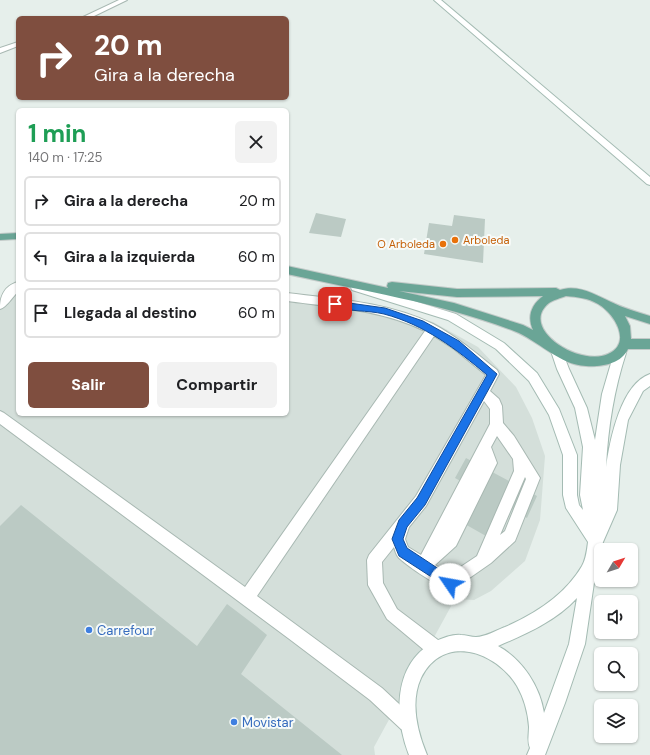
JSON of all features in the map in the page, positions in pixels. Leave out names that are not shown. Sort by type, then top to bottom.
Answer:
[{"type":"main road","points":[[0,237],[16,236]]},
{"type":"main road","points":[[289,270],[454,306],[518,328],[570,358],[583,361],[597,362],[610,359],[623,348],[650,344]]},
{"type":"main road","points":[[328,278],[457,293],[578,293],[592,296],[632,315],[650,320]]},
{"type":"main road","points":[[546,343],[538,332],[535,320],[536,310],[542,301],[552,295],[565,292]]},
{"type":"main road","points":[[605,303],[616,312],[623,322],[627,333],[623,348]]},
{"type":"street","points":[[88,16],[124,0]]},
{"type":"street","points":[[437,0],[650,182]]},
{"type":"street","points":[[0,51],[16,45]]},
{"type":"street","points":[[328,278],[452,317],[500,346],[534,377],[555,413],[570,455],[570,495],[573,508],[596,541]]},
{"type":"street","points":[[0,305],[9,293],[16,288]]},
{"type":"street","points":[[289,297],[385,311],[420,323],[456,344],[493,374],[421,501],[374,560],[376,585],[392,614],[436,649]]},
{"type":"street","points":[[247,598],[432,330]]},
{"type":"street","points":[[596,541],[601,440],[605,404],[612,372],[623,348]]},
{"type":"street","points":[[557,351],[563,369],[581,408],[590,447],[587,494],[596,541]]},
{"type":"street","points":[[536,755],[557,703],[577,644],[589,569],[596,541],[610,510],[612,465],[622,420],[640,387],[650,379]]},
{"type":"street","points":[[423,566],[451,541],[490,463],[485,447],[496,425],[498,409],[495,402],[483,392]]},
{"type":"street","points":[[0,417],[294,632],[376,694],[407,723]]},
{"type":"street","points":[[403,524],[398,539],[403,552],[450,584],[482,561],[521,471],[520,458],[509,440],[496,425]]},
{"type":"street","points":[[478,645],[503,637],[539,617],[566,599],[589,569]]},
{"type":"street","points":[[418,755],[411,739],[407,723],[408,692],[418,666],[436,649],[456,642],[478,645],[497,653],[514,667],[527,686],[536,708],[539,732],[536,755]]},
{"type":"shaded area","points":[[16,281],[16,416],[289,416],[289,293],[367,303],[433,322],[478,347],[516,387],[532,418],[545,456],[540,520],[525,561],[491,591],[474,600],[455,599],[374,747],[375,755],[0,755],[0,298],[8,287]]},
{"type":"building","points":[[316,213],[346,219],[341,237],[309,233]]},
{"type":"building","name":"Arboleda","points":[[454,215],[485,219],[483,263],[424,254],[429,223],[452,226]]},
{"type":"building","points":[[466,458],[537,496],[527,518],[501,503],[486,536],[463,523],[479,491],[455,478]]},
{"type":"building","name":"Carrefour","points":[[21,505],[197,646],[227,604],[256,626],[267,635],[241,674],[342,755],[0,755],[0,526]]},
{"type":"place","name":"Arboleda","points":[[455,240]]},
{"type":"place","name":"O Arboleda","points":[[443,244]]},
{"type":"place","name":"Carrefour","points":[[89,630]]},
{"type":"place","name":"Movistar","points":[[234,722]]},
{"type":"route","points":[[335,304],[385,311],[420,323],[456,344],[493,374],[421,501],[403,524],[398,539],[403,552],[450,584]]}]
